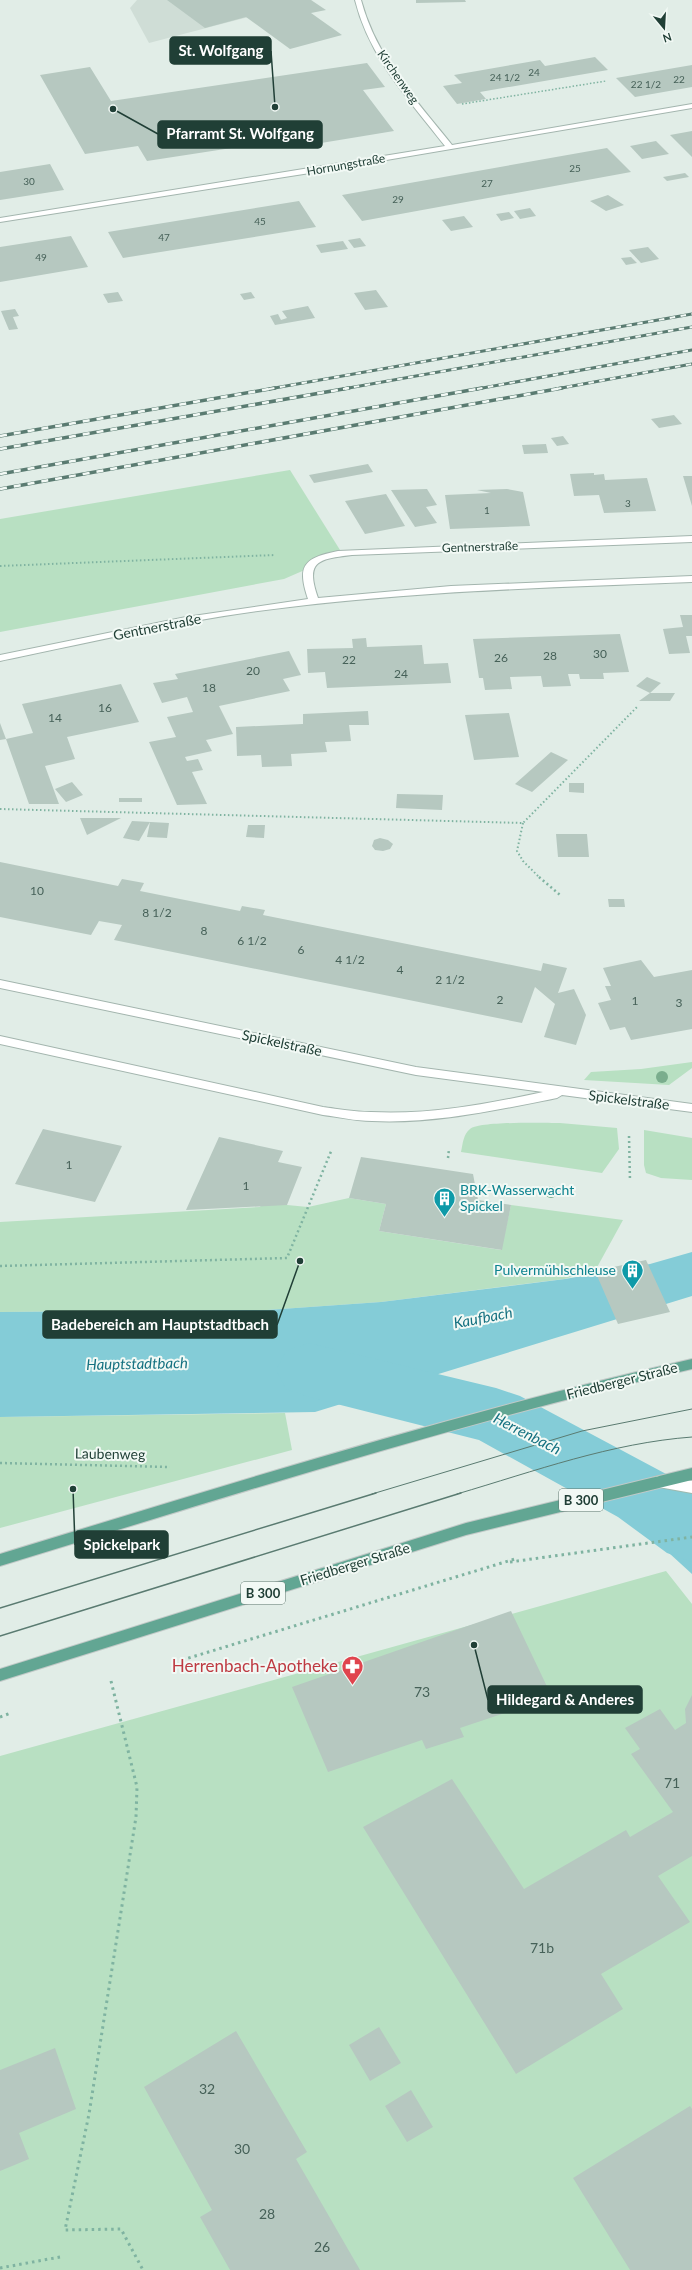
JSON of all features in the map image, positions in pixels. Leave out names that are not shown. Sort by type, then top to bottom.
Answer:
[{"type":"main road","name":"Friedberger Straße","points":[[0,1560],[422,1431],[637,1376],[692,1364]]},
{"type":"main road","name":"Friedberger Straße","points":[[0,1675],[466,1529],[692,1474]]},
{"type":"street","name":"Kirchenweg","points":[[358,0],[368,29],[382,60],[450,147]]},
{"type":"street","name":"Hornungstraße","points":[[0,220],[692,106]]},
{"type":"street","name":"Gentnerstraße","points":[[314,602],[307,578],[307,569],[315,561],[331,554],[692,538]]},
{"type":"street","name":"Gentnerstraße","points":[[0,658],[186,620],[274,606],[451,589],[692,579]]},
{"type":"street","name":"Spickelstraße","points":[[0,984],[416,1071],[692,1108]]},
{"type":"street","name":"Spickelstraße","points":[[0,1040],[323,1111],[376,1117],[429,1115],[508,1104],[566,1092]]},
{"type":"street","points":[[655,1482],[692,1487]]},
{"type":"path","points":[[422,111],[606,81]]},
{"type":"path","points":[[0,566],[282,555]]},
{"type":"path","points":[[560,895],[518,855],[517,850],[523,823],[637,707]]},
{"type":"path","points":[[0,809],[523,823]]},
{"type":"path","points":[[628,1100],[630,1181]]},
{"type":"path","points":[[0,1266],[287,1258],[334,1143]]},
{"type":"path","name":"Laubenweg","points":[[0,1463],[177,1466]]},
{"type":"path","points":[[178,1661],[501,1563],[624,1545],[692,1537]]},
{"type":"path","points":[[104,1683],[118,1678]]},
{"type":"path","points":[[111,1681],[136,1787],[136,1817],[89,2114],[65,2230],[121,2229],[142,2270]]},
{"type":"path","points":[[0,1717],[14,1712]]},
{"type":"path","points":[[0,2268],[60,2257]]},
{"type":"shaded area","points":[[137,0],[313,0],[149,43],[130,8]]},
{"type":"green space","points":[[290,470],[340,550],[307,569],[284,579],[0,632],[0,519]]},
{"type":"green space","points":[[692,1062],[692,1068],[669,1085],[584,1080],[591,1072],[641,1069]]},
{"type":"green space","points":[[513,1123],[560,1123],[617,1128],[619,1149],[602,1173],[461,1152],[466,1134],[470,1129],[476,1126]]},
{"type":"green space","points":[[644,1130],[692,1138],[692,1180],[661,1178],[646,1173],[644,1165]]},
{"type":"green space","points":[[349,1198],[386,1204],[379,1231],[501,1250],[511,1205],[623,1220],[595,1271],[564,1279],[381,1302],[267,1310],[0,1312],[0,1222],[260,1207],[261,1205],[308,1207]]},
{"type":"green space","points":[[285,1413],[292,1450],[0,1528],[0,1417]]},
{"type":"green space","points":[[666,1571],[692,1604],[692,2270],[0,2270],[0,1756]]},
{"type":"water","points":[[692,1252],[692,1296],[315,1412],[0,1417],[0,1312],[267,1310],[381,1302],[565,1279],[650,1264]]},
{"type":"water","points":[[692,1551],[692,1574],[669,1553]]},
{"type":"building","points":[[167,0],[311,0],[326,10],[311,13],[342,35],[290,49],[246,17],[205,28]]},
{"type":"building","points":[[416,0],[465,0],[466,2],[416,3]]},
{"type":"building","points":[[595,57],[608,70],[480,92],[486,99],[457,104],[443,86],[462,83],[454,75],[540,60],[545,66]]},
{"type":"building","points":[[367,63],[385,87],[363,90],[394,131],[309,145],[303,137],[147,161],[138,146],[85,154],[40,75],[90,67],[111,101]]},
{"type":"building","points":[[692,65],[692,87],[635,97],[616,78]]},
{"type":"building","points":[[692,131],[692,157],[670,135]]},
{"type":"building","points":[[656,141],[669,154],[642,159],[630,146]]},
{"type":"building","points":[[607,148],[631,172],[362,221],[342,195]]},
{"type":"building","points":[[50,164],[64,190],[0,200],[0,172]]},
{"type":"building","points":[[685,173],[689,177],[667,181],[663,177]]},
{"type":"building","points":[[608,195],[624,205],[606,211],[590,201]]},
{"type":"building","points":[[299,201],[316,227],[123,258],[108,232]]},
{"type":"building","points":[[530,208],[536,216],[520,219],[514,211]]},
{"type":"building","points":[[509,212],[514,218],[501,221],[496,214]]},
{"type":"building","points":[[464,216],[473,227],[451,231],[442,220]]},
{"type":"building","points":[[71,236],[88,267],[0,282],[0,247]]},
{"type":"building","points":[[360,238],[366,246],[354,248],[348,240]]},
{"type":"building","points":[[343,241],[348,249],[321,253],[316,245]]},
{"type":"building","points":[[648,247],[659,259],[641,263],[629,250]]},
{"type":"building","points":[[631,257],[637,263],[626,265],[621,258]]},
{"type":"building","points":[[376,290],[388,307],[365,310],[354,293]]},
{"type":"building","points":[[118,292],[123,301],[108,303],[103,294]]},
{"type":"building","points":[[251,292],[255,298],[244,300],[240,294]]},
{"type":"building","points":[[308,306],[315,318],[275,325],[270,316],[278,314],[281,320],[287,318],[282,311]]},
{"type":"building","points":[[15,309],[19,316],[13,317],[18,329],[9,330],[1,311]]},
{"type":"building","points":[[674,415],[682,424],[659,428],[651,419]]},
{"type":"building","points":[[563,436],[569,444],[557,446],[551,438]]},
{"type":"building","points":[[546,444],[548,453],[524,454],[522,445]]},
{"type":"building","points":[[368,464],[373,472],[314,483],[309,475]]},
{"type":"building","points":[[594,473],[594,475],[604,474],[605,480],[647,478],[656,511],[604,513],[599,495],[574,496],[570,474]]},
{"type":"building","points":[[683,476],[692,476],[692,506]]},
{"type":"building","points":[[427,489],[437,505],[426,507],[437,523],[415,527],[391,490]]},
{"type":"building","points":[[507,489],[523,492],[530,526],[450,529],[445,495],[491,493],[477,490]]},
{"type":"building","points":[[386,494],[405,526],[365,534],[345,501]]},
{"type":"building","points":[[680,615],[692,615],[692,636],[686,636],[690,653],[669,654],[663,629],[683,627]]},
{"type":"building","points":[[620,634],[629,672],[603,673],[604,679],[580,679],[579,674],[568,674],[571,686],[543,687],[541,676],[510,677],[512,689],[485,690],[483,678],[479,678],[473,639]]},
{"type":"building","points":[[366,638],[367,647],[422,645],[424,664],[448,663],[451,683],[327,688],[325,672],[308,673],[307,649],[353,648],[352,639]]},
{"type":"building","points":[[289,651],[301,675],[283,679],[290,691],[219,706],[233,734],[206,740],[212,751],[185,757],[187,761],[198,759],[203,770],[192,772],[207,804],[177,805],[149,742],[176,737],[167,717],[193,712],[187,697],[162,703],[153,683],[178,679],[175,674]]},
{"type":"building","points":[[647,677],[661,683],[650,693],[636,686]]},
{"type":"building","points":[[121,684],[139,722],[67,737],[75,759],[45,766],[59,804],[29,804],[6,739],[33,733],[22,704]]},
{"type":"building","points":[[650,693],[675,693],[670,701],[639,701]]},
{"type":"building","points":[[368,711],[369,725],[349,725],[351,741],[325,742],[327,752],[291,754],[292,766],[262,767],[261,755],[237,756],[236,727],[303,724],[303,714]]},
{"type":"building","points":[[509,713],[519,757],[474,760],[465,715]]},
{"type":"building","points":[[0,723],[6,739],[0,740]]},
{"type":"building","points":[[551,752],[568,760],[532,792],[515,784]]},
{"type":"building","points":[[72,782],[83,795],[66,802],[55,789]]},
{"type":"building","points":[[569,783],[584,783],[584,793],[569,792]]},
{"type":"building","points":[[397,794],[443,795],[442,810],[396,808]]},
{"type":"building","points":[[119,798],[142,798],[142,802],[119,802]]},
{"type":"building","points":[[80,818],[121,818],[87,835]]},
{"type":"building","points":[[132,821],[169,823],[167,838],[147,837],[150,822],[139,841],[123,838]]},
{"type":"building","points":[[248,825],[265,825],[264,838],[246,837]]},
{"type":"building","points":[[556,834],[587,834],[589,857],[558,857]]},
{"type":"building","points":[[380,838],[388,840],[393,844],[390,849],[383,851],[375,850],[372,846],[374,840]]},
{"type":"building","points":[[0,862],[118,886],[122,879],[144,883],[140,891],[240,911],[242,906],[265,910],[263,915],[541,971],[543,963],[567,968],[558,993],[574,989],[586,1015],[576,1045],[544,1037],[555,1004],[535,987],[522,1023],[114,940],[122,925],[99,921],[91,935],[0,917]]},
{"type":"building","points":[[608,899],[624,899],[625,907],[609,907]]},
{"type":"building","points":[[641,960],[654,977],[692,970],[692,1029],[631,1040],[625,1027],[610,1030],[598,1003],[611,1000],[605,986],[611,986],[603,968]]},
{"type":"building","points":[[43,1129],[122,1146],[95,1202],[15,1184]]},
{"type":"building","points":[[219,1137],[283,1151],[278,1162],[302,1167],[287,1205],[186,1210]]},
{"type":"building","name":"BRK-Wasserwacht Spickel","points":[[361,1157],[473,1174],[478,1200],[511,1205],[502,1250],[379,1231],[386,1204],[349,1198]]},
{"type":"building","name":"Pulvermühlschleuse","points":[[646,1260],[670,1312],[618,1324],[595,1271]]},
{"type":"building","points":[[511,1611],[552,1697],[460,1728],[464,1737],[426,1749],[422,1740],[328,1772],[292,1687]]},
{"type":"building","points":[[692,1695],[692,1856],[658,1876],[690,1922],[601,1974],[623,2009],[516,2074],[363,1827],[452,1779],[524,1889],[626,1830],[630,1837],[673,1812],[631,1754],[640,1749],[625,1728],[660,1709],[675,1730],[686,1723],[685,1709]]},
{"type":"building","points":[[379,2027],[401,2063],[370,2081],[349,2045]]},
{"type":"building","points":[[236,2031],[307,2152],[296,2159],[360,2270],[230,2270],[200,2217],[212,2210],[144,2087]]},
{"type":"building","points":[[55,2048],[76,2109],[19,2133],[29,2159],[0,2171],[0,2070]]},
{"type":"building","points":[[411,2090],[433,2127],[407,2142],[385,2106]]},
{"type":"building","points":[[690,2106],[692,2109],[692,2270],[630,2270],[573,2178]]},
{"type":"waterway","name":"Herrenbach","points":[[309,1370],[496,1416],[643,1496],[692,1532]]},
{"type":"tram line","points":[[372,1494],[582,1431],[692,1409]]},
{"type":"tram line","points":[[457,1494],[573,1459],[632,1445],[692,1437]]},
{"type":"tram line","points":[[0,1608],[376,1493]]},
{"type":"tram line","points":[[0,1636],[461,1493]]},
{"type":"railway","points":[[269,389],[692,314]]},
{"type":"railway","points":[[343,389],[692,327]]},
{"type":"railway","points":[[477,389],[692,350]]},
{"type":"railway","points":[[556,389],[692,364]]},
{"type":"railway","points":[[0,436],[275,388]]},
{"type":"railway","points":[[0,449],[349,388]]},
{"type":"railway","points":[[0,474],[482,388]]},
{"type":"railway","points":[[0,489],[562,388]]},
{"type":"place","name":"St. Wolfgang","points":[[275,107]]},
{"type":"place","name":"Pfarramt St. Wolfgang","points":[[113,109]]},
{"type":"place","name":"BRK-Wasserwacht Spickel","points":[[445,1218]]},
{"type":"place","name":"Badebereich am Hauptstadtbach","points":[[300,1261]]},
{"type":"place","name":"Pulvermühlschleuse","points":[[632,1290]]},
{"type":"place","name":"Spickelpark","points":[[73,1489]]},
{"type":"place","name":"Hildegard & Anderes","points":[[474,1645]]},
{"type":"place","name":"Herrenbach-Apotheke","points":[[353,1686]]},
{"type":"water label","name":"Kaufbach","points":[[483,1318]]},
{"type":"water label","name":"Hauptstadtbach","points":[[137,1364]]}]
